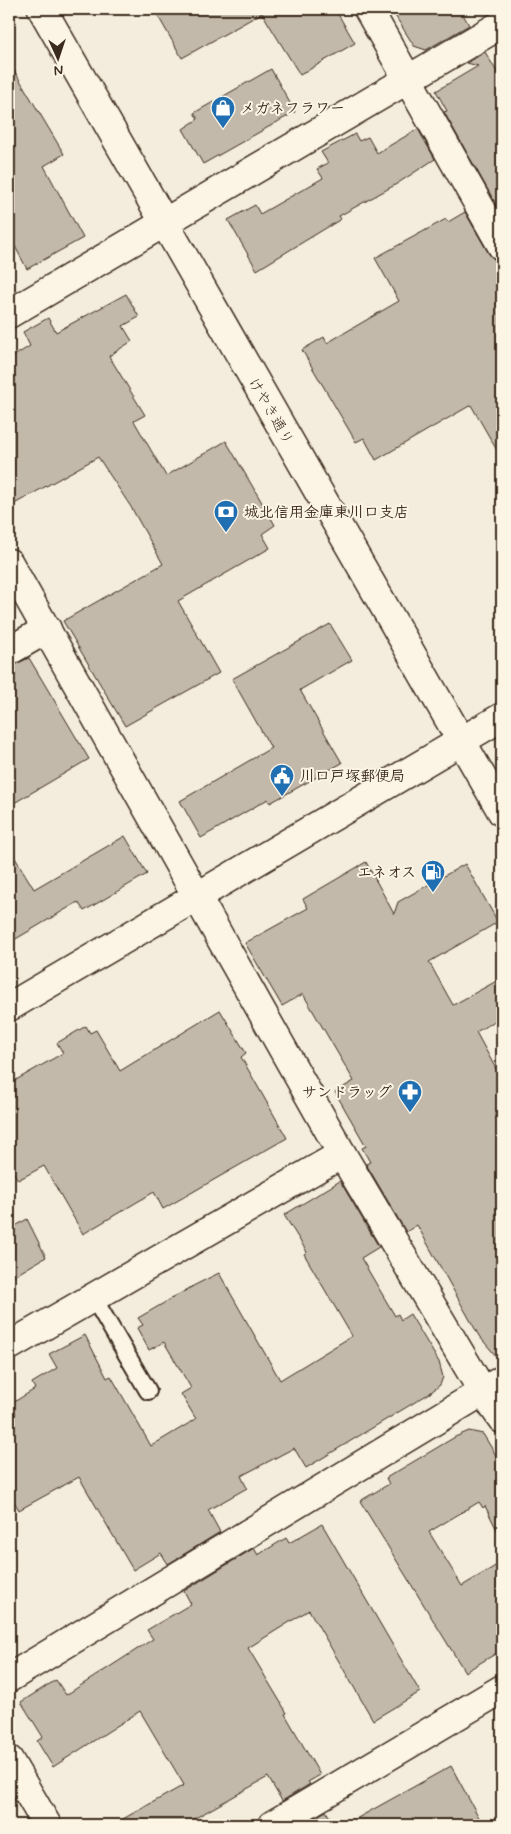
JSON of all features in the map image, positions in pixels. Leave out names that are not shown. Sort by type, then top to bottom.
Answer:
[{"type":"street","name":"けやき通り","points":[[42,9],[502,812]]},
{"type":"street","points":[[368,9],[502,246]]},
{"type":"street","points":[[9,314],[502,24]]},
{"type":"street","points":[[9,563],[342,1154],[493,1386],[502,1419]]},
{"type":"street","points":[[9,650],[46,629]]},
{"type":"street","points":[[9,1007],[502,717]]},
{"type":"street","points":[[9,1346],[342,1154]]},
{"type":"street","points":[[9,1678],[493,1386]]},
{"type":"street","points":[[272,1825],[502,1689]]},
{"type":"street","points":[[9,1760],[47,1825]]},
{"type":"lane","points":[[93,1297],[148,1391]]},
{"type":"building","points":[[154,9],[335,9],[355,43],[300,75],[262,13],[182,58]]},
{"type":"building","points":[[391,9],[460,9],[469,25],[426,50],[414,46]]},
{"type":"building","points":[[485,52],[502,80],[502,215],[444,112],[447,111],[436,91],[478,66],[467,63]]},
{"type":"building","points":[[9,62],[64,154],[44,166],[83,238],[27,269],[9,235]]},
{"type":"building","points":[[271,69],[295,112],[203,164],[183,129],[198,119],[194,113]]},
{"type":"building","points":[[418,129],[435,159],[395,185],[339,216],[341,219],[257,270],[228,220],[255,205],[260,214],[323,178],[317,169],[328,163],[321,152],[355,134],[359,141],[368,137],[377,153]]},
{"type":"building","points":[[465,212],[489,254],[495,260],[502,262],[502,459],[471,405],[376,460],[364,438],[356,442],[302,350],[324,337],[327,343],[399,301],[375,258],[446,219],[448,222]]},
{"type":"building","points":[[126,294],[139,317],[123,326],[132,341],[109,356],[145,415],[134,421],[166,476],[226,441],[275,525],[262,534],[270,548],[178,601],[219,673],[125,726],[63,621],[163,564],[131,507],[98,457],[9,507],[9,359],[30,346],[23,332],[48,318],[56,332]]},
{"type":"building","points":[[330,624],[352,660],[300,690],[342,763],[270,803],[268,799],[201,838],[180,801],[271,748],[232,679]]},
{"type":"building","points":[[29,658],[89,759],[9,806],[9,667]]},
{"type":"building","points":[[125,836],[147,874],[84,911],[78,902],[9,943],[9,848],[34,889]]},
{"type":"building","points":[[366,862],[394,914],[398,902],[465,864],[498,922],[429,962],[453,1005],[502,978],[502,1017],[476,1032],[502,1080],[502,1363],[479,1336],[417,1225],[406,1232],[366,1164],[370,1162],[362,1148],[366,1146],[335,1092],[354,1081],[303,994],[282,1006],[245,943],[308,908],[303,899]]},
{"type":"building","points":[[220,1010],[246,1053],[241,1057],[287,1138],[163,1209],[154,1192],[83,1234],[44,1166],[18,1180],[9,1165],[9,1084],[63,1053],[57,1043],[86,1026],[90,1033],[96,1030],[120,1071]]},
{"type":"building","points":[[340,1181],[379,1247],[361,1258],[395,1316],[398,1314],[401,1320],[410,1314],[439,1362],[443,1377],[440,1385],[430,1393],[306,1468],[294,1448],[241,1476],[247,1488],[208,1510],[220,1532],[168,1564],[161,1553],[133,1570],[79,1477],[19,1510],[9,1493],[9,1405],[35,1389],[32,1383],[57,1368],[49,1354],[85,1335],[107,1378],[111,1376],[151,1446],[196,1419],[181,1394],[191,1388],[164,1342],[149,1350],[137,1328],[143,1325],[138,1318],[195,1285],[219,1273],[280,1380],[352,1336],[304,1254],[307,1252],[284,1215]]},
{"type":"building","points":[[27,1219],[46,1257],[9,1279],[9,1230]]},
{"type":"building","points":[[469,1431],[483,1434],[502,1465],[502,1540],[485,1506],[483,1508],[479,1502],[429,1532],[462,1586],[502,1562],[502,1650],[465,1672],[360,1501],[389,1484],[386,1478],[455,1437]]},
{"type":"building","points":[[322,1524],[420,1692],[373,1720],[309,1610],[248,1648],[287,1713],[285,1714],[320,1775],[308,1782],[310,1784],[282,1801],[268,1777],[183,1825],[112,1825],[184,1785],[140,1711],[53,1767],[37,1741],[43,1737],[21,1702],[56,1680],[66,1695],[153,1639],[147,1630],[191,1604],[184,1591],[254,1548],[258,1555],[286,1538],[289,1543]]},
{"type":"building","points":[[451,1766],[483,1825],[345,1825]]},
{"type":"building","points":[[326,1811],[334,1825],[302,1825]]},
{"type":"place","name":"メガネフラワー","points":[[223,129]]},
{"type":"place","name":"城北信用金庫東川口支店","points":[[226,533]]},
{"type":"place","name":"川口戸塚郵便局","points":[[282,797]]},
{"type":"place","name":"エネオス","points":[[433,893]]},
{"type":"place","name":"サンドラッグ","points":[[410,1113]]}]
